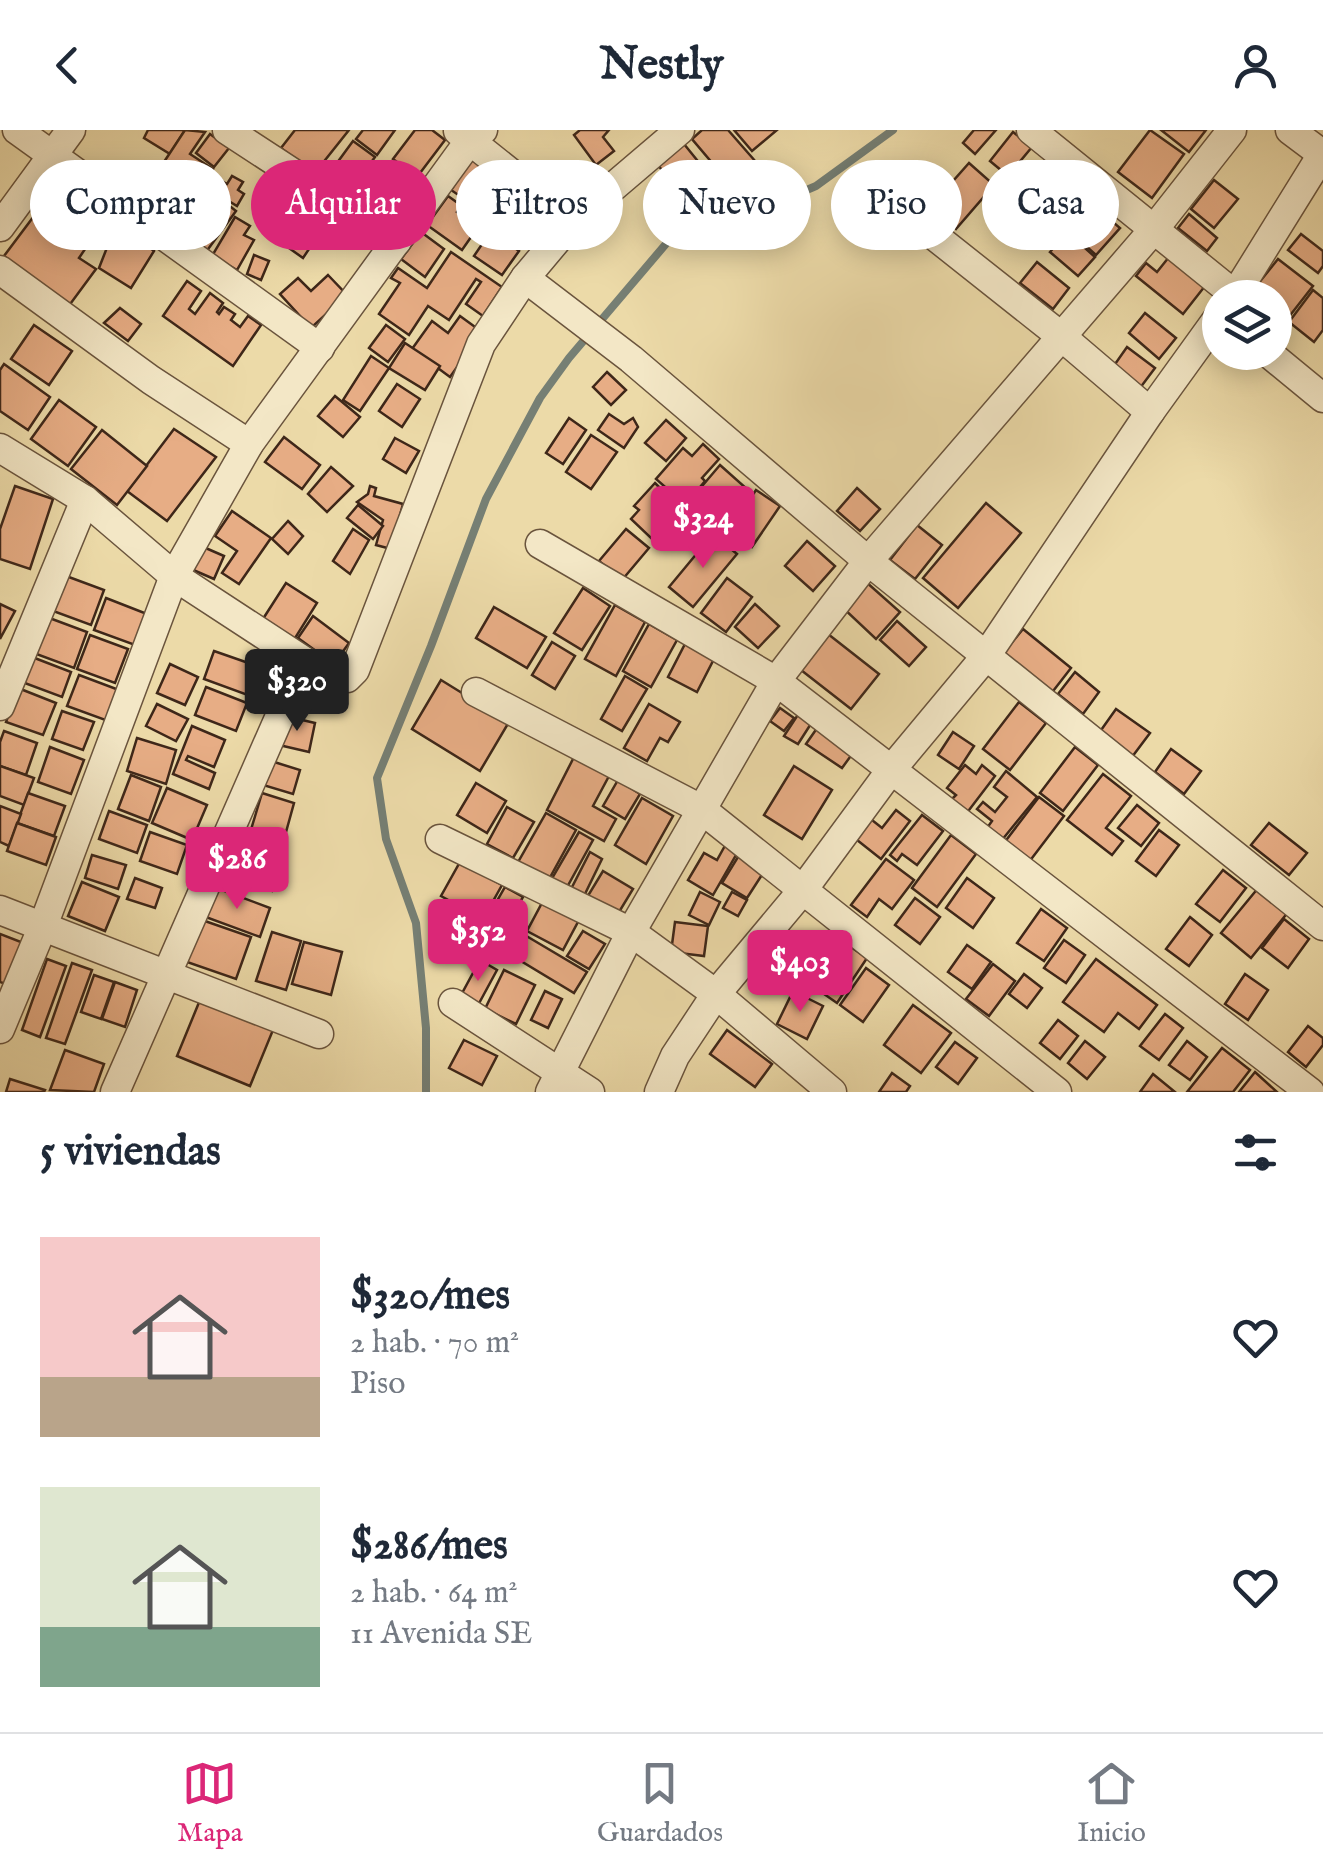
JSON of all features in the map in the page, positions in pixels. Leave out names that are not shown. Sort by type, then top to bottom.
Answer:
[{"type":"street","points":[[16,130],[320,348]]},
{"type":"street","points":[[0,227],[72,130]]},
{"type":"street","points":[[227,130],[273,160]]},
{"type":"street","points":[[623,179],[680,130]]},
{"type":"street","points":[[1032,130],[1155,228],[1207,280]]},
{"type":"street","points":[[554,1082],[630,932],[776,681],[868,562],[1155,228],[1232,130]]},
{"type":"street","points":[[1243,280],[1323,153],[1290,130]]},
{"type":"street","points":[[436,184],[470,133],[501,160]]},
{"type":"street","points":[[0,1029],[174,576],[250,444],[391,250]]},
{"type":"street","points":[[0,448],[85,500],[174,576],[304,661],[347,678],[355,670],[481,344],[548,250]]},
{"type":"street","points":[[952,250],[1150,412]]},
{"type":"street","points":[[0,270],[150,380],[250,444]]},
{"type":"street","points":[[525,278],[631,360],[868,562],[1323,926]]},
{"type":"street","points":[[659,1092],[675,1056],[716,994],[802,891],[891,770],[986,656],[1202,340]]},
{"type":"street","points":[[1289,370],[1323,398]]},
{"type":"street","points":[[0,706],[85,500]]},
{"type":"street","points":[[540,544],[776,681],[1310,1092]]},
{"type":"street","points":[[115,1092],[304,661]]},
{"type":"street","points":[[476,692],[702,810],[1057,1092]]},
{"type":"street","points":[[440,839],[630,932],[716,994],[832,1092]]},
{"type":"street","points":[[0,910],[318,1034]]},
{"type":"street","points":[[453,1003],[554,1082],[590,1092]]},
{"type":"building","points":[[148,130],[185,130],[170,154],[144,138]]},
{"type":"building","points":[[185,130],[205,132],[190,154],[199,160],[165,160]]},
{"type":"building","points":[[295,130],[349,130],[325,160],[296,160],[281,148]]},
{"type":"building","points":[[363,130],[395,130],[377,155],[356,139]]},
{"type":"building","points":[[415,130],[432,130],[445,140],[430,160],[393,159]]},
{"type":"building","points":[[580,130],[609,130],[603,137],[614,151],[602,160],[592,160],[574,135]]},
{"type":"building","points":[[702,130],[728,130],[754,160],[710,160],[692,139]]},
{"type":"building","points":[[734,130],[777,130],[752,151]]},
{"type":"building","points":[[974,130],[996,130],[975,154],[963,143]]},
{"type":"building","points":[[1150,130],[1184,154],[1152,198],[1119,171]]},
{"type":"building","points":[[1161,130],[1206,130],[1189,152]]},
{"type":"building","points":[[1013,132],[1032,147],[1021,160],[991,160]]},
{"type":"building","points":[[210,134],[229,148],[220,160],[205,160],[196,153]]},
{"type":"building","points":[[353,141],[375,157],[373,160],[339,160]]},
{"type":"building","points":[[684,144],[697,160],[664,160]]},
{"type":"building","points":[[969,163],[982,174],[982,199],[962,222],[962,171]]},
{"type":"building","points":[[232,176],[243,182],[238,190],[244,194],[237,206],[231,202]]},
{"type":"building","points":[[1214,180],[1238,199],[1214,228],[1191,209]]},
{"type":"building","points":[[448,196],[456,202],[456,246],[436,231],[436,213]]},
{"type":"building","points":[[1189,214],[1217,238],[1207,251],[1178,228]]},
{"type":"building","points":[[235,217],[250,226],[244,235],[251,238],[251,245],[237,270],[212,256],[216,250],[231,250],[231,224]]},
{"type":"building","points":[[30,221],[30,250],[84,250],[79,258],[96,269],[68,307],[4,256]]},
{"type":"building","points":[[1301,234],[1323,251],[1323,266],[1318,273],[1288,250]]},
{"type":"building","points":[[436,243],[444,249],[425,277],[401,259],[408,250],[436,250]]},
{"type":"building","points":[[106,250],[154,251],[131,288],[99,268]]},
{"type":"building","points":[[292,250],[308,250],[303,258]]},
{"type":"building","points":[[478,250],[519,251],[502,275],[474,256]]},
{"type":"building","points":[[1087,250],[1095,257],[1078,276],[1050,252]]},
{"type":"building","points":[[451,252],[502,287],[483,316],[466,304],[481,282],[476,279],[449,320],[428,306],[409,335],[379,314],[400,283],[391,278],[398,268],[427,288]]},
{"type":"building","points":[[254,255],[269,261],[261,280],[247,274]]},
{"type":"building","points":[[1169,257],[1202,284],[1202,290],[1183,314],[1136,276],[1146,263],[1157,272]]},
{"type":"building","points":[[1278,259],[1313,286],[1292,313],[1292,280],[1261,280]]},
{"type":"building","points":[[1037,262],[1069,288],[1053,309],[1020,283]]},
{"type":"building","points":[[328,275],[347,295],[311,328],[280,294],[298,278],[311,291]]},
{"type":"building","points":[[187,281],[201,291],[189,309],[195,314],[210,293],[223,303],[219,314],[224,307],[235,314],[231,320],[240,327],[248,316],[261,325],[233,366],[163,316]]},
{"type":"building","points":[[1313,290],[1323,298],[1323,330],[1314,342],[1292,324],[1292,318]]},
{"type":"building","points":[[120,308],[141,324],[128,341],[104,323]]},
{"type":"building","points":[[1145,313],[1176,338],[1159,359],[1129,333]]},
{"type":"building","points":[[460,316],[482,332],[450,377],[412,349],[432,321],[448,333]]},
{"type":"building","points":[[34,325],[72,351],[49,385],[11,359]]},
{"type":"building","points":[[386,325],[405,339],[388,362],[369,348]]},
{"type":"building","points":[[405,343],[440,366],[425,390],[389,368]]},
{"type":"building","points":[[1127,347],[1155,368],[1140,388],[1113,367]]},
{"type":"building","points":[[371,356],[389,368],[360,411],[343,400]]},
{"type":"building","points":[[4,364],[50,397],[28,430],[0,411],[0,370]]},
{"type":"building","points":[[607,372],[626,390],[611,405],[593,387]]},
{"type":"building","points":[[397,384],[420,399],[402,427],[379,411]]},
{"type":"building","points":[[335,396],[360,417],[343,437],[318,416]]},
{"type":"building","points":[[59,400],[96,427],[68,466],[31,439]]},
{"type":"building","points":[[609,414],[624,424],[633,418],[638,427],[624,448],[598,430]]},
{"type":"building","points":[[569,418],[586,430],[563,464],[546,453]]},
{"type":"building","points":[[666,420],[686,438],[666,461],[645,443]]},
{"type":"building","points":[[174,429],[216,457],[167,521],[127,491]]},
{"type":"building","points":[[102,430],[147,466],[117,505],[71,469]]},
{"type":"building","points":[[591,435],[617,452],[591,489],[566,472]]},
{"type":"building","points":[[284,437],[320,465],[302,489],[265,462]]},
{"type":"building","points":[[395,438],[419,451],[406,473],[383,459]]},
{"type":"building","points":[[703,444],[719,459],[702,478],[705,481],[696,492],[693,488],[681,501],[656,479],[683,448],[692,456]]},
{"type":"building","points":[[720,465],[747,489],[713,528],[686,505]]},
{"type":"building","points":[[331,467],[353,486],[327,512],[308,494]]},
{"type":"building","points":[[655,483],[666,494],[657,504],[670,516],[651,538],[631,519],[639,510],[634,506]]},
{"type":"building","points":[[15,486],[53,499],[30,569],[0,559],[0,529]]},
{"type":"building","points":[[370,486],[376,488],[374,496],[403,504],[391,549],[376,545],[383,520],[357,502],[368,494]]},
{"type":"building","points":[[857,488],[880,509],[860,531],[837,511]]},
{"type":"building","points":[[756,490],[780,506],[752,547],[729,530]]},
{"type":"building","points":[[986,503],[1021,533],[958,608],[923,578]]},
{"type":"building","points":[[358,505],[383,526],[373,539],[347,518]]},
{"type":"building","points":[[232,511],[271,538],[239,584],[222,573],[237,551],[215,536]]},
{"type":"building","points":[[288,521],[303,536],[288,554],[272,539]]},
{"type":"building","points":[[917,525],[942,545],[915,579],[890,560]]},
{"type":"building","points":[[353,529],[369,540],[350,574],[333,561]]},
{"type":"building","points":[[626,529],[649,548],[622,580],[599,561]]},
{"type":"building","points":[[713,534],[737,554],[693,607],[669,587]]},
{"type":"building","points":[[807,541],[835,566],[813,591],[785,566]]},
{"type":"building","points":[[201,546],[224,556],[214,579],[191,569]]},
{"type":"building","points":[[58,573],[104,590],[91,625],[45,608]]},
{"type":"building","points":[[727,578],[752,597],[726,632],[701,613]]},
{"type":"building","points":[[865,581],[900,612],[876,639],[842,607]]},
{"type":"building","points":[[286,583],[317,603],[292,643],[261,622]]},
{"type":"building","points":[[583,588],[610,606],[582,650],[554,633]]},
{"type":"building","points":[[106,598],[147,614],[135,645],[94,630]]},
{"type":"building","points":[[0,604],[15,611],[0,639]]},
{"type":"building","points":[[755,604],[779,626],[758,648],[735,627]]},
{"type":"building","points":[[615,605],[645,622],[616,676],[585,659]]},
{"type":"building","points":[[494,607],[546,637],[527,668],[476,638]]},
{"type":"building","points":[[44,616],[87,632],[74,668],[31,652]]},
{"type":"building","points":[[313,616],[349,643],[334,664],[298,638]]},
{"type":"building","points":[[897,621],[926,647],[909,666],[880,640]]},
{"type":"building","points":[[649,624],[677,640],[651,687],[623,671]]},
{"type":"building","points":[[1023,629],[1071,668],[1050,695],[1001,656]]},
{"type":"building","points":[[828,634],[879,674],[851,709],[801,670]]},
{"type":"building","points":[[90,635],[128,649],[115,683],[77,669]]},
{"type":"building","points":[[552,642],[575,656],[555,689],[532,675]]},
{"type":"building","points":[[686,642],[715,657],[697,692],[668,677]]},
{"type":"building","points":[[214,651],[263,668],[253,697],[204,679]]},
{"type":"building","points":[[32,657],[71,672],[62,697],[22,682]]},
{"type":"building","points":[[170,664],[198,677],[185,705],[157,693]]},
{"type":"building","points":[[1075,672],[1099,692],[1083,714],[1058,694]]},
{"type":"building","points":[[79,675],[119,690],[108,721],[67,706]]},
{"type":"building","points":[[625,676],[647,689],[622,731],[601,719]]},
{"type":"building","points":[[441,680],[509,722],[480,771],[412,729]]},
{"type":"building","points":[[206,687],[247,703],[236,731],[195,715]]},
{"type":"building","points":[[18,688],[56,703],[43,735],[6,722]]},
{"type":"building","points":[[1019,702],[1046,723],[1010,770],[983,749]]},
{"type":"building","points":[[157,704],[188,719],[176,741],[146,726]]},
{"type":"building","points":[[649,704],[680,722],[668,742],[660,738],[647,761],[624,748]]},
{"type":"building","points":[[780,708],[794,718],[784,731],[770,721]]},
{"type":"building","points":[[1116,709],[1150,733],[1132,757],[1099,733]]},
{"type":"building","points":[[801,710],[814,719],[798,744],[784,736]]},
{"type":"building","points":[[62,711],[94,722],[83,750],[52,739]]},
{"type":"building","points":[[285,716],[315,723],[309,752],[279,745]]},
{"type":"building","points":[[822,721],[858,746],[842,768],[806,744]]},
{"type":"building","points":[[192,726],[225,740],[214,767],[188,756],[186,760],[215,773],[209,789],[173,774]]},
{"type":"building","points":[[4,731],[37,743],[26,775],[0,766]]},
{"type":"building","points":[[953,732],[974,746],[959,769],[938,755]]},
{"type":"building","points":[[137,738],[176,750],[166,784],[127,771]]},
{"type":"building","points":[[50,747],[84,760],[71,794],[38,782]]},
{"type":"building","points":[[1075,747],[1098,765],[1063,811],[1040,793]]},
{"type":"building","points":[[1171,749],[1201,771],[1184,794],[1155,772]]},
{"type":"building","points":[[574,757],[609,776],[593,806],[616,819],[604,841],[547,810]]},
{"type":"building","points":[[271,761],[300,770],[293,794],[263,785]]},
{"type":"building","points":[[965,765],[976,774],[982,765],[995,776],[966,814],[950,801],[956,795],[947,788]]},
{"type":"building","points":[[0,766],[34,778],[24,805],[0,796]]},
{"type":"building","points":[[794,766],[832,790],[802,839],[764,815]]},
{"type":"building","points":[[1006,771],[1037,797],[1002,840],[987,828],[992,821],[977,809],[983,802],[995,812],[1007,797],[994,787]]},
{"type":"building","points":[[1103,774],[1131,796],[1106,828],[1123,841],[1112,855],[1067,820]]},
{"type":"building","points":[[131,775],[161,787],[149,821],[118,809]]},
{"type":"building","points":[[618,780],[640,794],[625,819],[603,806]]},
{"type":"building","points":[[476,783],[506,801],[487,833],[457,815]]},
{"type":"building","points":[[167,788],[207,805],[192,840],[152,823]]},
{"type":"building","points":[[28,793],[65,806],[54,836],[17,823]]},
{"type":"building","points":[[262,793],[294,803],[283,843],[250,833]]},
{"type":"building","points":[[1039,797],[1064,816],[1029,862],[1004,843]]},
{"type":"building","points":[[642,798],[673,816],[646,864],[615,845]]},
{"type":"building","points":[[1137,805],[1159,823],[1141,846],[1118,828]]},
{"type":"building","points":[[0,806],[21,814],[9,846],[0,842]]},
{"type":"building","points":[[507,807],[534,822],[513,858],[487,844]]},
{"type":"building","points":[[896,810],[910,821],[881,859],[852,836],[867,816],[882,828]]},
{"type":"building","points":[[109,811],[147,825],[137,853],[99,839]]},
{"type":"building","points":[[546,813],[576,830],[548,881],[517,864]]},
{"type":"building","points":[[922,815],[943,831],[917,865],[902,854],[897,861],[890,855]]},
{"type":"building","points":[[17,823],[56,837],[46,865],[7,851]]},
{"type":"building","points":[[1269,823],[1307,853],[1289,875],[1251,845]]},
{"type":"building","points":[[1159,830],[1179,845],[1156,876],[1136,861]]},
{"type":"building","points":[[150,832],[187,845],[177,874],[140,861]]},
{"type":"building","points":[[579,832],[593,840],[566,889],[551,880]]},
{"type":"building","points":[[951,835],[976,854],[937,907],[912,888]]},
{"type":"building","points":[[727,842],[740,848],[713,895],[688,880],[704,853],[717,860]]},
{"type":"building","points":[[234,843],[283,861],[272,891],[223,873]]},
{"type":"building","points":[[590,852],[602,859],[582,900],[569,893]]},
{"type":"building","points":[[741,852],[767,867],[747,898],[722,883]]},
{"type":"building","points":[[92,855],[126,865],[118,889],[85,878]]},
{"type":"building","points":[[886,859],[914,880],[892,909],[879,899],[867,917],[851,905]]},
{"type":"building","points":[[460,862],[502,885],[483,919],[441,896]]},
{"type":"building","points":[[1223,870],[1246,888],[1220,922],[1196,904]]},
{"type":"building","points":[[603,871],[633,889],[616,917],[586,899]]},
{"type":"building","points":[[135,878],[162,888],[155,908],[127,899]]},
{"type":"building","points":[[967,878],[994,898],[973,928],[946,908]]},
{"type":"building","points":[[82,882],[119,897],[105,931],[68,916]]},
{"type":"building","points":[[214,887],[270,908],[260,937],[203,916]]},
{"type":"building","points":[[505,887],[523,897],[512,916],[522,922],[508,946],[498,940],[495,946],[477,936]]},
{"type":"building","points":[[1259,887],[1289,911],[1251,958],[1221,933]]},
{"type":"building","points":[[700,892],[720,902],[709,925],[689,915]]},
{"type":"building","points":[[732,892],[747,900],[738,916],[723,908]]},
{"type":"building","points":[[915,898],[940,917],[920,944],[895,925]]},
{"type":"building","points":[[543,901],[579,920],[563,950],[527,931]]},
{"type":"building","points":[[1041,909],[1067,928],[1044,961],[1017,943]]},
{"type":"building","points":[[1190,917],[1212,935],[1189,966],[1166,949]]},
{"type":"building","points":[[1284,919],[1309,939],[1288,968],[1262,948]]},
{"type":"building","points":[[202,920],[251,937],[236,979],[187,962]]},
{"type":"building","points":[[675,922],[708,926],[704,956],[671,952]]},
{"type":"building","points":[[777,924],[793,933],[778,959],[762,950]]},
{"type":"building","points":[[583,931],[605,944],[589,969],[567,956]]},
{"type":"building","points":[[272,932],[301,941],[286,990],[256,981]]},
{"type":"building","points":[[0,934],[26,944],[11,986],[0,982]]},
{"type":"building","points":[[523,934],[587,972],[574,993],[511,955]]},
{"type":"building","points":[[832,934],[867,958],[837,1003],[801,978]]},
{"type":"building","points":[[1064,940],[1085,955],[1066,983],[1044,968]]},
{"type":"building","points":[[304,942],[342,952],[331,995],[292,984]]},
{"type":"building","points":[[967,945],[991,962],[972,989],[948,972]]},
{"type":"building","points":[[47,959],[66,966],[40,1037],[22,1030]]},
{"type":"building","points":[[1096,959],[1157,1005],[1139,1029],[1118,1013],[1104,1032],[1063,1002]]},
{"type":"building","points":[[480,960],[497,970],[477,1007],[460,997]]},
{"type":"building","points":[[72,963],[92,970],[65,1044],[46,1038]]},
{"type":"building","points":[[993,964],[1015,981],[989,1016],[966,999]]},
{"type":"building","points":[[866,968],[889,985],[863,1022],[840,1005]]},
{"type":"building","points":[[504,970],[535,985],[516,1024],[485,1009]]},
{"type":"building","points":[[1024,974],[1042,988],[1027,1008],[1009,994]]},
{"type":"building","points":[[1245,974],[1268,990],[1248,1020],[1225,1004]]},
{"type":"building","points":[[94,975],[114,982],[101,1019],[81,1012]]},
{"type":"building","points":[[115,982],[137,990],[125,1027],[102,1019]]},
{"type":"building","points":[[545,991],[562,999],[548,1028],[531,1020]]},
{"type":"building","points":[[793,991],[823,1006],[807,1039],[777,1024]]},
{"type":"building","points":[[200,1000],[273,1030],[250,1086],[177,1056]]},
{"type":"building","points":[[913,1005],[951,1033],[921,1073],[884,1045]]},
{"type":"building","points":[[1165,1014],[1183,1028],[1159,1060],[1140,1046]]},
{"type":"building","points":[[1058,1020],[1078,1036],[1060,1059],[1040,1043]]},
{"type":"building","points":[[1308,1026],[1323,1038],[1323,1045],[1306,1067],[1288,1052]]},
{"type":"building","points":[[727,1030],[772,1064],[755,1087],[710,1054]]},
{"type":"building","points":[[464,1040],[497,1056],[482,1085],[449,1068]]},
{"type":"building","points":[[1085,1041],[1105,1057],[1087,1079],[1068,1063]]},
{"type":"building","points":[[1187,1041],[1207,1057],[1190,1080],[1169,1065]]},
{"type":"building","points":[[955,1042],[977,1058],[958,1084],[936,1067]]},
{"type":"building","points":[[1222,1048],[1250,1070],[1233,1092],[1187,1092]]},
{"type":"building","points":[[65,1050],[104,1064],[94,1092],[50,1090]]},
{"type":"building","points":[[1255,1072],[1277,1092],[1239,1092]]},
{"type":"building","points":[[892,1073],[910,1086],[906,1092],[879,1092]]},
{"type":"building","points":[[1153,1074],[1175,1092],[1140,1092]]},
{"type":"building","points":[[10,1079],[45,1090],[6,1092]]},
{"type":"waterway","points":[[426,1092],[426,1028],[416,923],[386,839],[377,778],[486,499],[540,398],[682,225],[753,213],[816,186],[893,130]]}]
